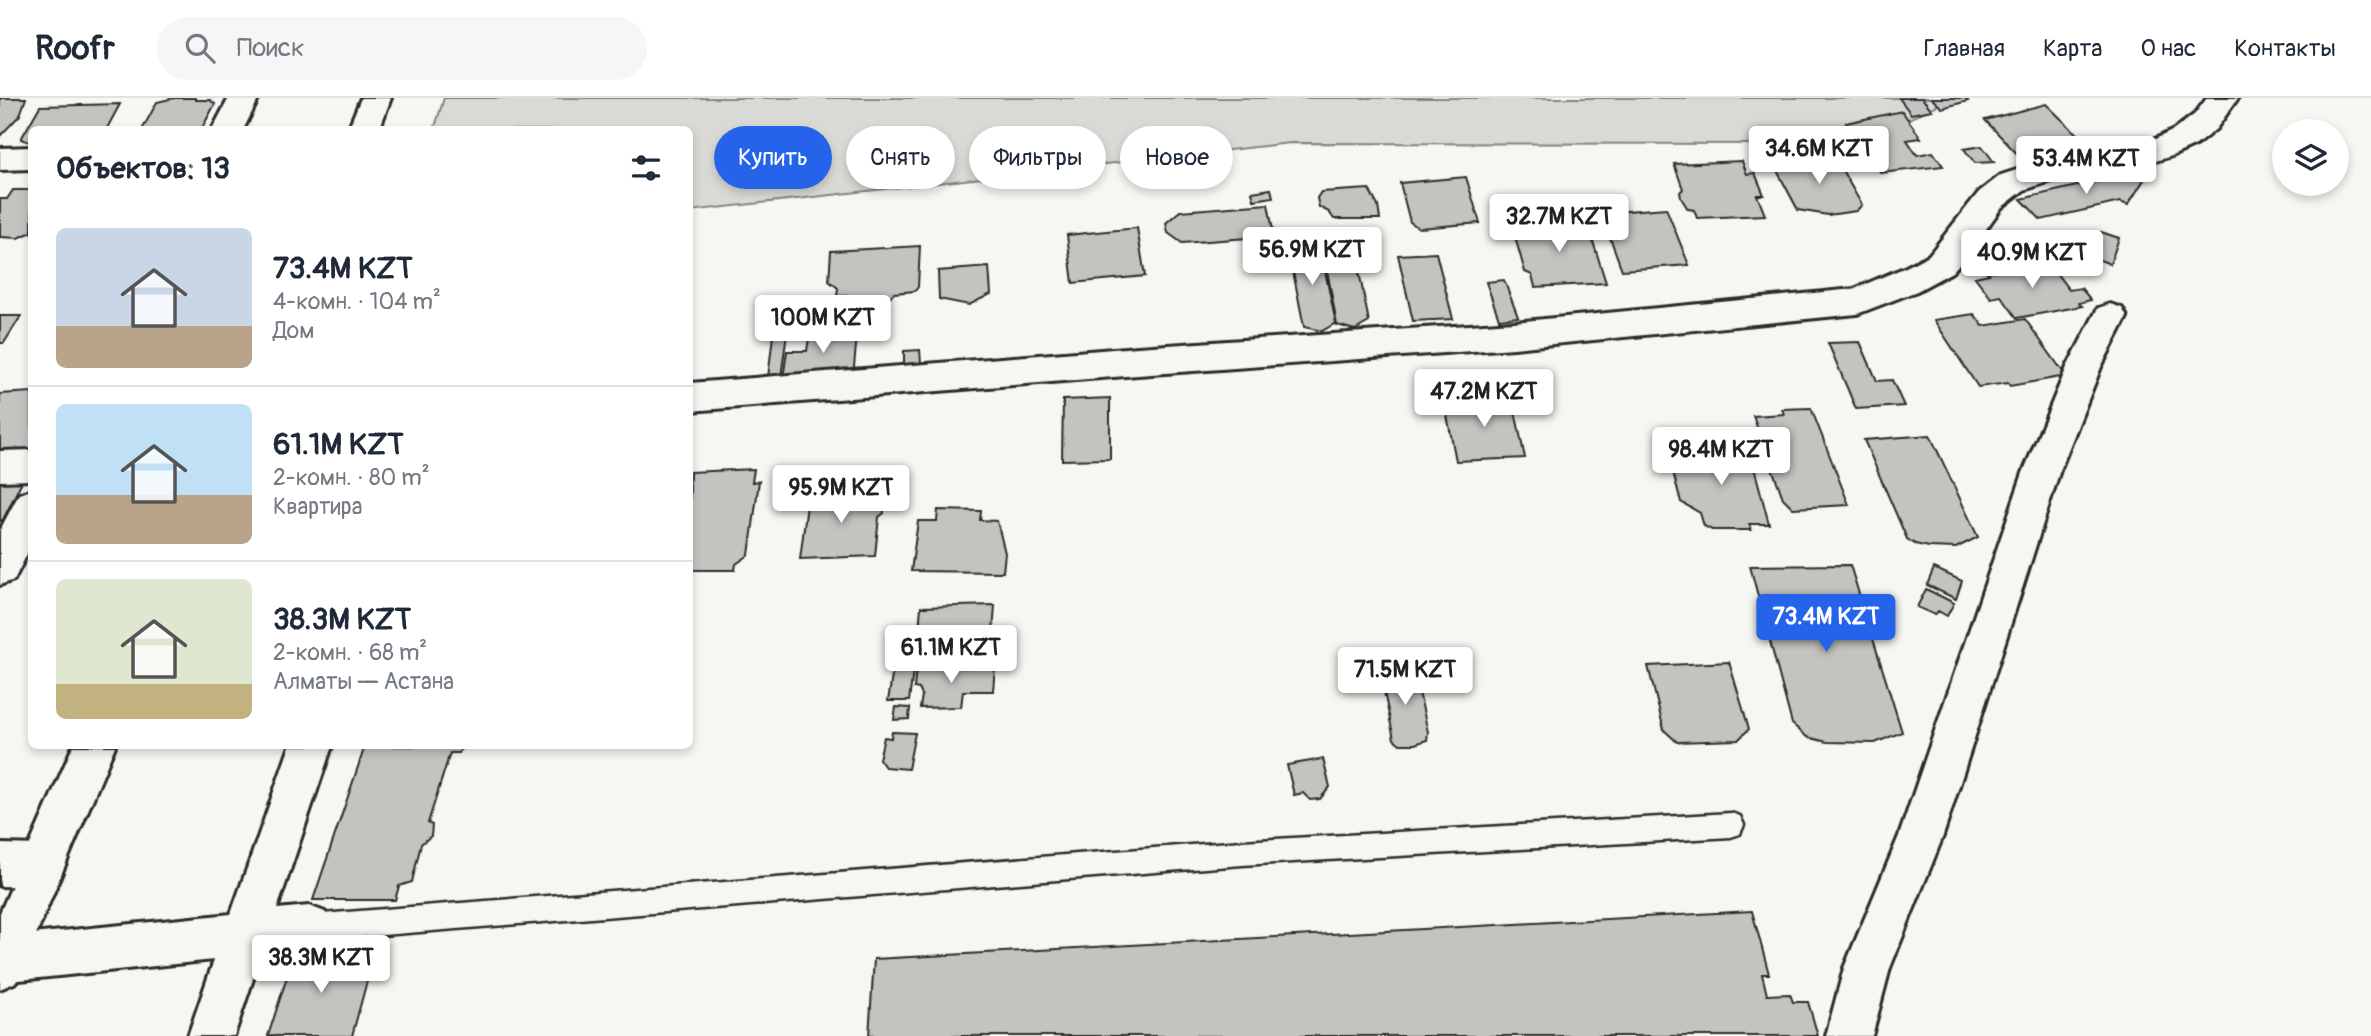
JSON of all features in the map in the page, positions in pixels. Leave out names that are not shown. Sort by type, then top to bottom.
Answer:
[{"type":"main road","points":[[229,126],[244,98]]},
{"type":"main road","points":[[365,126],[376,98]]},
{"type":"main road","points":[[693,397],[1138,361],[1514,335],[1857,301],[1900,284],[1946,260],[1999,188],[2028,176],[2120,160],[2177,144],[2213,116],[2223,98]]},
{"type":"main road","points":[[0,159],[28,158]]},
{"type":"main road","points":[[1849,1036],[1867,968],[1922,836],[2041,473],[2084,367],[2110,317]]},
{"type":"main road","points":[[0,466],[28,465]]},
{"type":"main road","points":[[0,568],[28,513]]},
{"type":"main road","points":[[92,749],[21,865],[1,963],[309,928]]},
{"type":"main road","points":[[211,1036],[310,749]]},
{"type":"lane","points":[[309,928],[1242,853],[1731,825]]},
{"type":"shaded area","points":[[444,98],[1952,98],[1857,144],[1290,143],[1233,149],[1233,126],[1120,126],[1120,162],[1106,164],[1106,126],[969,126],[969,179],[955,181],[955,126],[846,126],[846,189],[884,189],[693,211],[693,126],[435,126]]},
{"type":"building","points":[[0,98],[26,98],[20,115],[0,136]]},
{"type":"building","points":[[174,98],[195,98],[210,100],[215,104],[203,126],[144,126],[157,102]]},
{"type":"building","points":[[1899,98],[1922,98],[1932,110],[1911,114]]},
{"type":"building","points":[[1931,98],[1965,98],[1968,101],[1942,108]]},
{"type":"building","points":[[120,104],[108,126],[28,126],[40,106]]},
{"type":"building","points":[[2046,104],[2085,142],[2020,157],[1985,120]]},
{"type":"building","points":[[1902,111],[1921,138],[1907,140],[1917,155],[1933,152],[1943,166],[1881,173],[1846,123]]},
{"type":"building","points":[[28,127],[28,142],[21,139]]},
{"type":"building","points":[[1982,146],[1994,162],[1975,163],[1964,149]]},
{"type":"building","points":[[1834,156],[1862,205],[1856,211],[1828,215],[1798,210],[1773,163]]},
{"type":"building","points":[[1742,161],[1747,174],[1755,173],[1764,195],[1757,195],[1765,215],[1697,218],[1694,210],[1688,209],[1681,198],[1680,192],[1683,189],[1674,164]]},
{"type":"building","points":[[2137,172],[2147,175],[2128,205],[2120,202],[2041,220],[2021,199]]},
{"type":"building","points":[[1466,177],[1480,223],[1419,228],[1410,222],[1400,183]]},
{"type":"building","points":[[1271,189],[1273,197],[1254,200],[1252,192]]},
{"type":"building","points":[[1369,189],[1378,206],[1380,219],[1334,219],[1329,212],[1319,207],[1317,198],[1321,192]]},
{"type":"building","points":[[13,190],[28,190],[28,234],[18,238],[0,237],[0,199],[7,199]]},
{"type":"building","points":[[1268,204],[1274,236],[1182,243],[1168,233],[1166,223],[1180,211]]},
{"type":"building","points":[[1666,208],[1689,265],[1622,270],[1601,213]]},
{"type":"building","points":[[1587,222],[1606,283],[1535,287],[1532,275],[1525,272],[1513,230],[1519,226]]},
{"type":"building","points":[[1137,228],[1145,276],[1073,283],[1067,235]]},
{"type":"building","points":[[2101,232],[2119,238],[2110,264],[2092,257]]},
{"type":"building","points":[[1353,241],[1369,322],[1355,330],[1337,325],[1322,242]]},
{"type":"building","points":[[1319,243],[1336,323],[1322,331],[1304,327],[1288,246]]},
{"type":"building","points":[[920,246],[918,287],[915,291],[894,293],[884,303],[864,303],[857,296],[837,296],[838,288],[829,281],[831,251]]},
{"type":"building","points":[[1436,253],[1453,319],[1413,321],[1398,255]]},
{"type":"building","points":[[2047,261],[2069,290],[2081,288],[2091,300],[2079,303],[2082,306],[2017,318],[2001,296],[1991,298],[1975,277],[1989,274],[1987,272]]},
{"type":"building","points":[[989,267],[991,294],[969,305],[939,299],[938,271]]},
{"type":"building","points":[[1504,280],[1518,317],[1499,319],[1486,282]]},
{"type":"building","points":[[1974,314],[1983,326],[2025,319],[2066,376],[2010,386],[2008,383],[1978,387],[1934,320]]},
{"type":"building","points":[[0,316],[21,316],[4,343],[0,343]]},
{"type":"building","points":[[843,323],[842,336],[857,335],[853,377],[783,379],[787,351],[807,351],[811,325]]},
{"type":"building","points":[[788,326],[781,377],[768,378],[774,327]]},
{"type":"building","points":[[1860,342],[1877,381],[1892,380],[1904,406],[1856,409],[1828,343]]},
{"type":"building","points":[[920,350],[921,363],[904,365],[904,351]]},
{"type":"building","points":[[28,392],[28,451],[0,460],[0,394]]},
{"type":"building","points":[[1512,397],[1525,458],[1456,461],[1444,400]]},
{"type":"building","points":[[1110,398],[1110,459],[1062,460],[1063,400]]},
{"type":"building","points":[[1811,408],[1849,505],[1793,508],[1783,498],[1753,416],[1784,414],[1782,409]]},
{"type":"building","points":[[1930,435],[1978,537],[1956,548],[1929,547],[1907,539],[1864,440]]},
{"type":"building","points":[[1687,444],[1733,446],[1743,456],[1751,456],[1769,524],[1749,524],[1751,530],[1712,530],[1704,526],[1700,513],[1681,502],[1674,476],[1679,473],[1676,455],[1689,456]]},
{"type":"building","points":[[754,469],[752,482],[759,481],[749,555],[736,564],[735,570],[693,570],[693,472]]},
{"type":"building","points":[[23,479],[3,520],[0,521],[0,480]]},
{"type":"building","points":[[835,487],[855,487],[857,497],[881,500],[883,503],[884,513],[879,517],[875,556],[800,559],[808,497],[830,496],[830,490]]},
{"type":"building","points":[[938,510],[981,511],[980,520],[997,521],[1005,553],[1003,572],[911,571],[918,521],[937,521]]},
{"type":"building","points":[[1850,565],[1902,732],[1875,743],[1827,742],[1807,737],[1792,724],[1750,566]]},
{"type":"building","points":[[1934,568],[1962,581],[1956,599],[1927,585]]},
{"type":"building","points":[[1926,589],[1954,603],[1947,616],[1938,611],[1935,615],[1917,607]]},
{"type":"building","points":[[995,605],[991,661],[916,663],[921,607]]},
{"type":"building","points":[[1729,662],[1749,729],[1738,740],[1677,742],[1664,730],[1648,666]]},
{"type":"building","points":[[995,667],[993,691],[963,691],[961,707],[920,708],[922,695],[919,689],[914,688],[916,668]]},
{"type":"building","points":[[893,670],[913,671],[909,701],[888,701]]},
{"type":"building","points":[[1414,670],[1428,732],[1427,740],[1415,744],[1400,744],[1394,739],[1380,673]]},
{"type":"building","points":[[896,707],[910,708],[909,719],[894,720]]},
{"type":"building","points":[[892,732],[915,733],[908,769],[885,767],[879,759],[884,737],[891,738]]},
{"type":"building","points":[[364,749],[461,749],[459,753],[450,753],[428,823],[432,825],[431,836],[421,844],[412,882],[399,886],[395,900],[313,900]]},
{"type":"building","points":[[1323,759],[1330,787],[1320,799],[1310,800],[1303,793],[1294,795],[1287,765]]},
{"type":"building","points":[[1752,911],[1769,974],[1762,974],[1767,995],[1790,994],[1793,1002],[1808,1002],[1818,1036],[869,1036],[874,959]]},
{"type":"building","points":[[354,950],[361,961],[359,970],[370,970],[352,1036],[268,1036],[295,952]]}]
